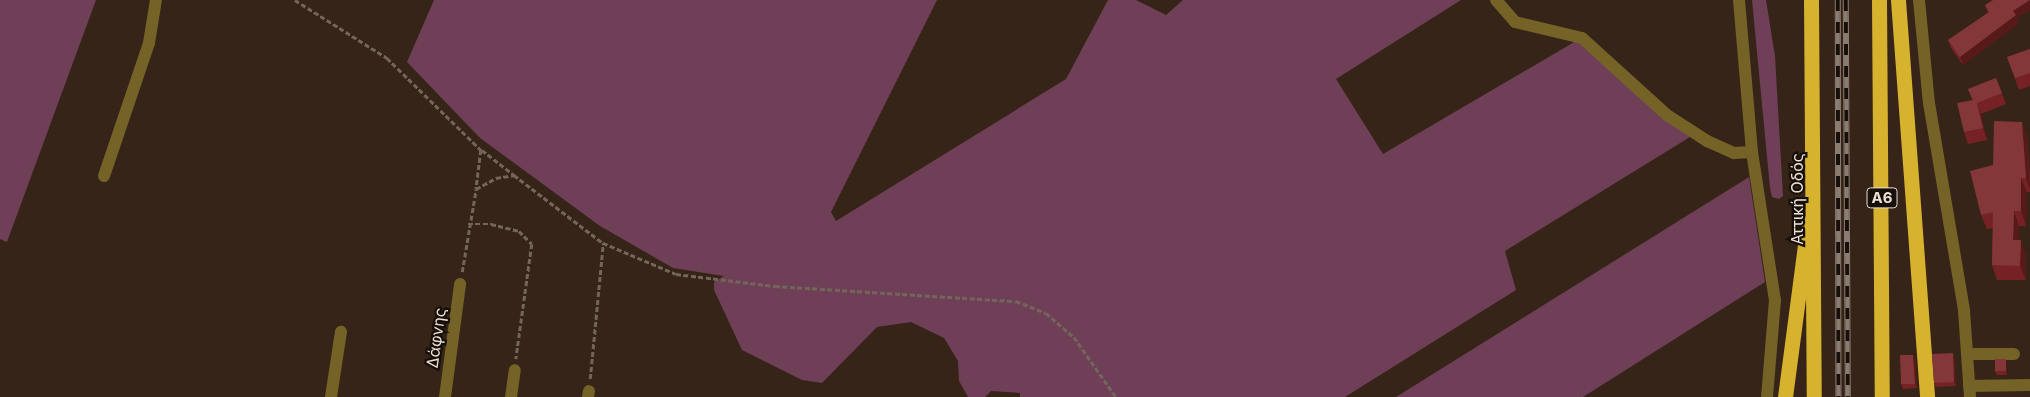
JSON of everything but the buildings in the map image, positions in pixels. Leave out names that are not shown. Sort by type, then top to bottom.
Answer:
[{"type":"highway","name":"Αττική Οδός","points":[[1811,0],[1815,192],[1814,397]]},
{"type":"highway","name":"Α6","points":[[1879,0],[1882,397]]},
{"type":"highway","points":[[1898,0],[1927,397]]},
{"type":"highway","points":[[1785,397],[1798,270],[1815,192]]},
{"type":"street","points":[[104,176],[149,43],[156,0]]},
{"type":"street","points":[[1496,0],[1516,22],[1582,38],[1667,115],[1706,141],[1734,153],[1752,152]]},
{"type":"street","points":[[1740,0],[1752,152],[1775,300],[1767,397]]},
{"type":"street","points":[[1919,0],[1929,103],[1967,354],[1970,391],[2030,385]]},
{"type":"street","name":"Δάφνης","points":[[444,397],[460,284]]},
{"type":"street","points":[[331,397],[341,332]]},
{"type":"street","points":[[1967,354],[2014,354]]},
{"type":"street","points":[[511,397],[515,370]]},
{"type":"path","points":[[295,0],[387,58],[481,150],[603,243],[676,274],[775,286],[1016,301],[1046,313],[1074,337],[1116,397]]},
{"type":"path","points":[[460,284],[481,150]]},
{"type":"path","points":[[476,189],[514,174]]},
{"type":"path","points":[[468,224],[491,224],[519,232],[532,244],[515,370]]},
{"type":"path","points":[[588,394],[603,243]]},
{"type":"shaded area","points":[[0,0],[96,0],[7,242],[0,239]]},
{"type":"shaded area","points":[[434,0],[937,0],[831,212],[836,221],[1066,79],[1108,0],[1136,0],[1166,15],[1183,0],[1461,0],[1336,79],[1383,154],[1576,41],[1690,137],[1505,251],[1516,290],[1345,397],[1020,397],[1020,393],[991,391],[985,397],[968,397],[959,381],[958,361],[944,338],[911,322],[877,327],[822,383],[802,380],[742,350],[714,290],[714,282],[724,276],[673,268],[600,226],[480,138],[407,62]]},
{"type":"shaded area","points":[[1752,0],[1766,0],[1775,56],[1783,196],[1779,199],[1772,197],[1770,188]]},
{"type":"shaded area","points":[[1749,177],[1765,282],[1583,397],[1396,397]]},
{"type":"railway","points":[[1838,0],[1839,397]]},
{"type":"railway","points":[[1846,0],[1848,397]]}]
